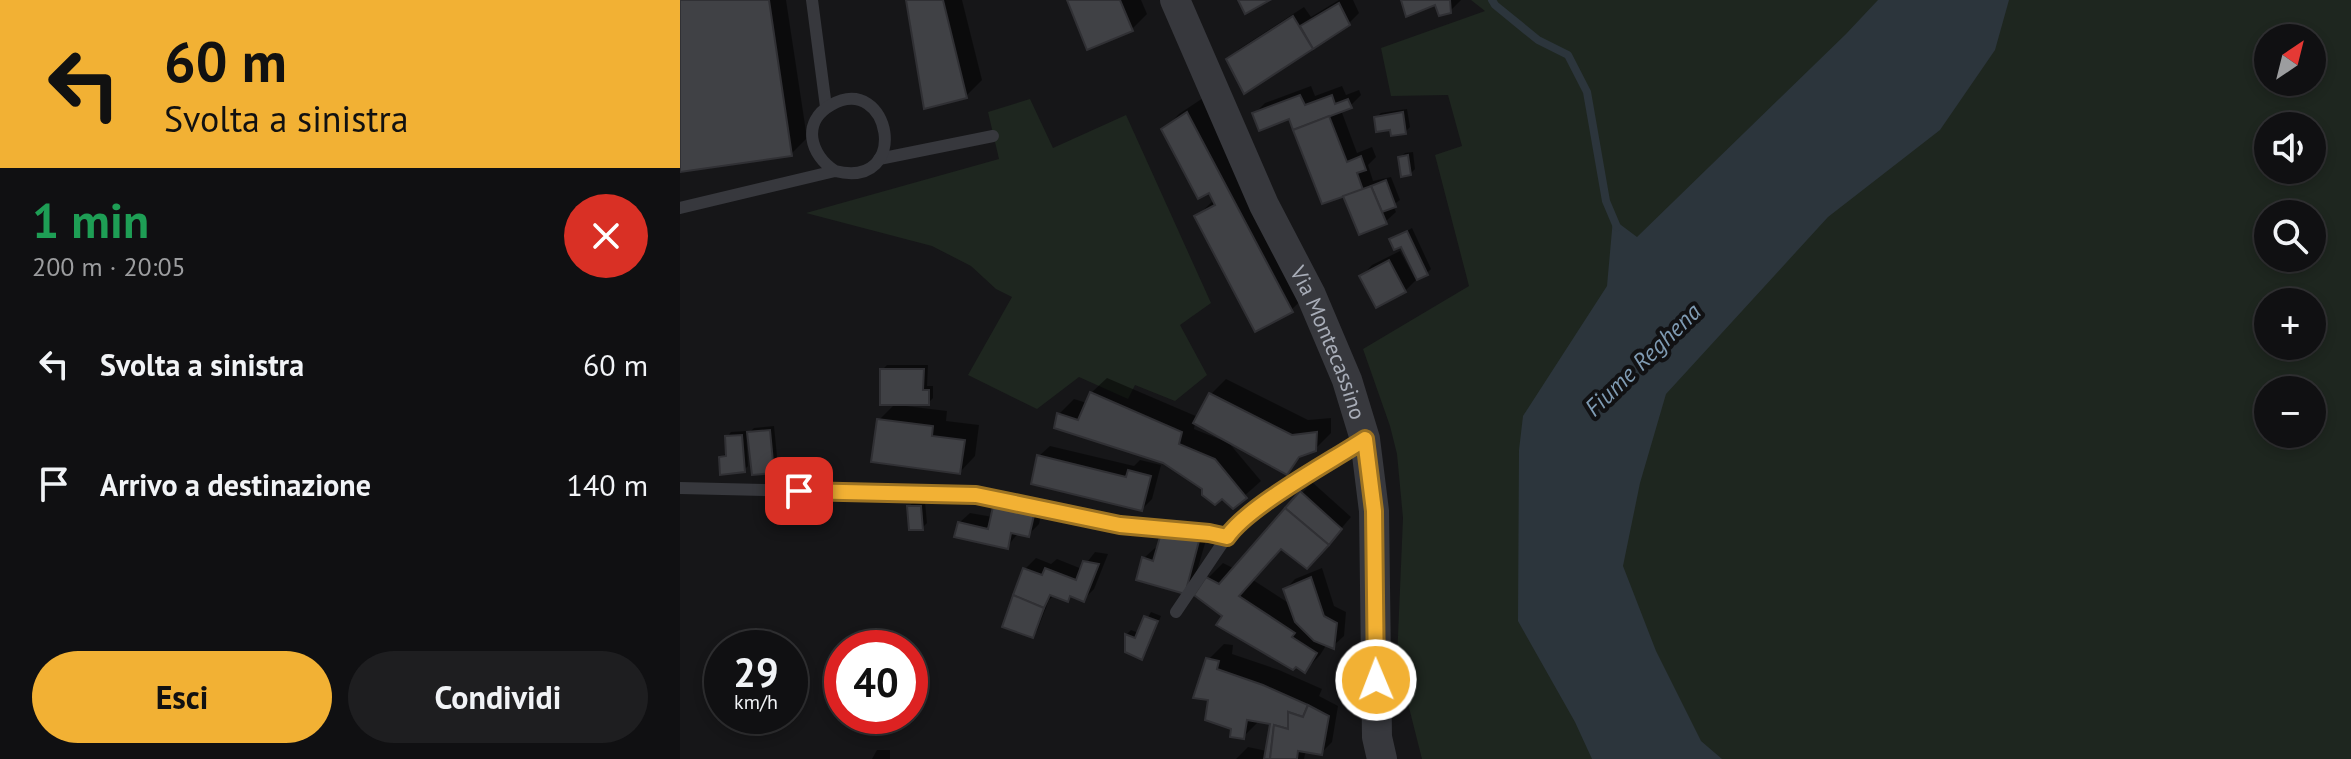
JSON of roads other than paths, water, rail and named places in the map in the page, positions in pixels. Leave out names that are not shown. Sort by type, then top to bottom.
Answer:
[{"type":"street","name":"Via Montecassino","points":[[1175,0],[1264,205],[1311,295],[1347,380],[1365,439],[1374,511],[1377,737],[1382,759]]},
{"type":"lane","points":[[812,0],[826,107]]},
{"type":"lane","points":[[879,159],[886,137],[885,126],[871,106],[849,99],[826,107],[813,129],[812,141],[816,154],[824,164],[847,174],[860,173],[879,159],[993,136]]},
{"type":"lane","points":[[680,208],[835,171]]},
{"type":"lane","points":[[1176,612],[1234,526],[1365,439]]},
{"type":"lane","points":[[680,488],[976,495],[1120,525],[1227,537]]},
{"type":"water","name":"Fiume Reghena","points":[[1878,0],[2009,0],[1995,50],[1940,130],[1828,217],[1666,394],[1640,483],[1623,566],[1656,651],[1701,741],[1722,759],[1592,759],[1575,722],[1518,621],[1519,450],[1523,416],[1607,286],[1613,219],[1637,237]]},
{"type":"waterway","points":[[1492,0],[1538,40],[1568,55],[1587,92],[1606,201],[1617,227]]}]
